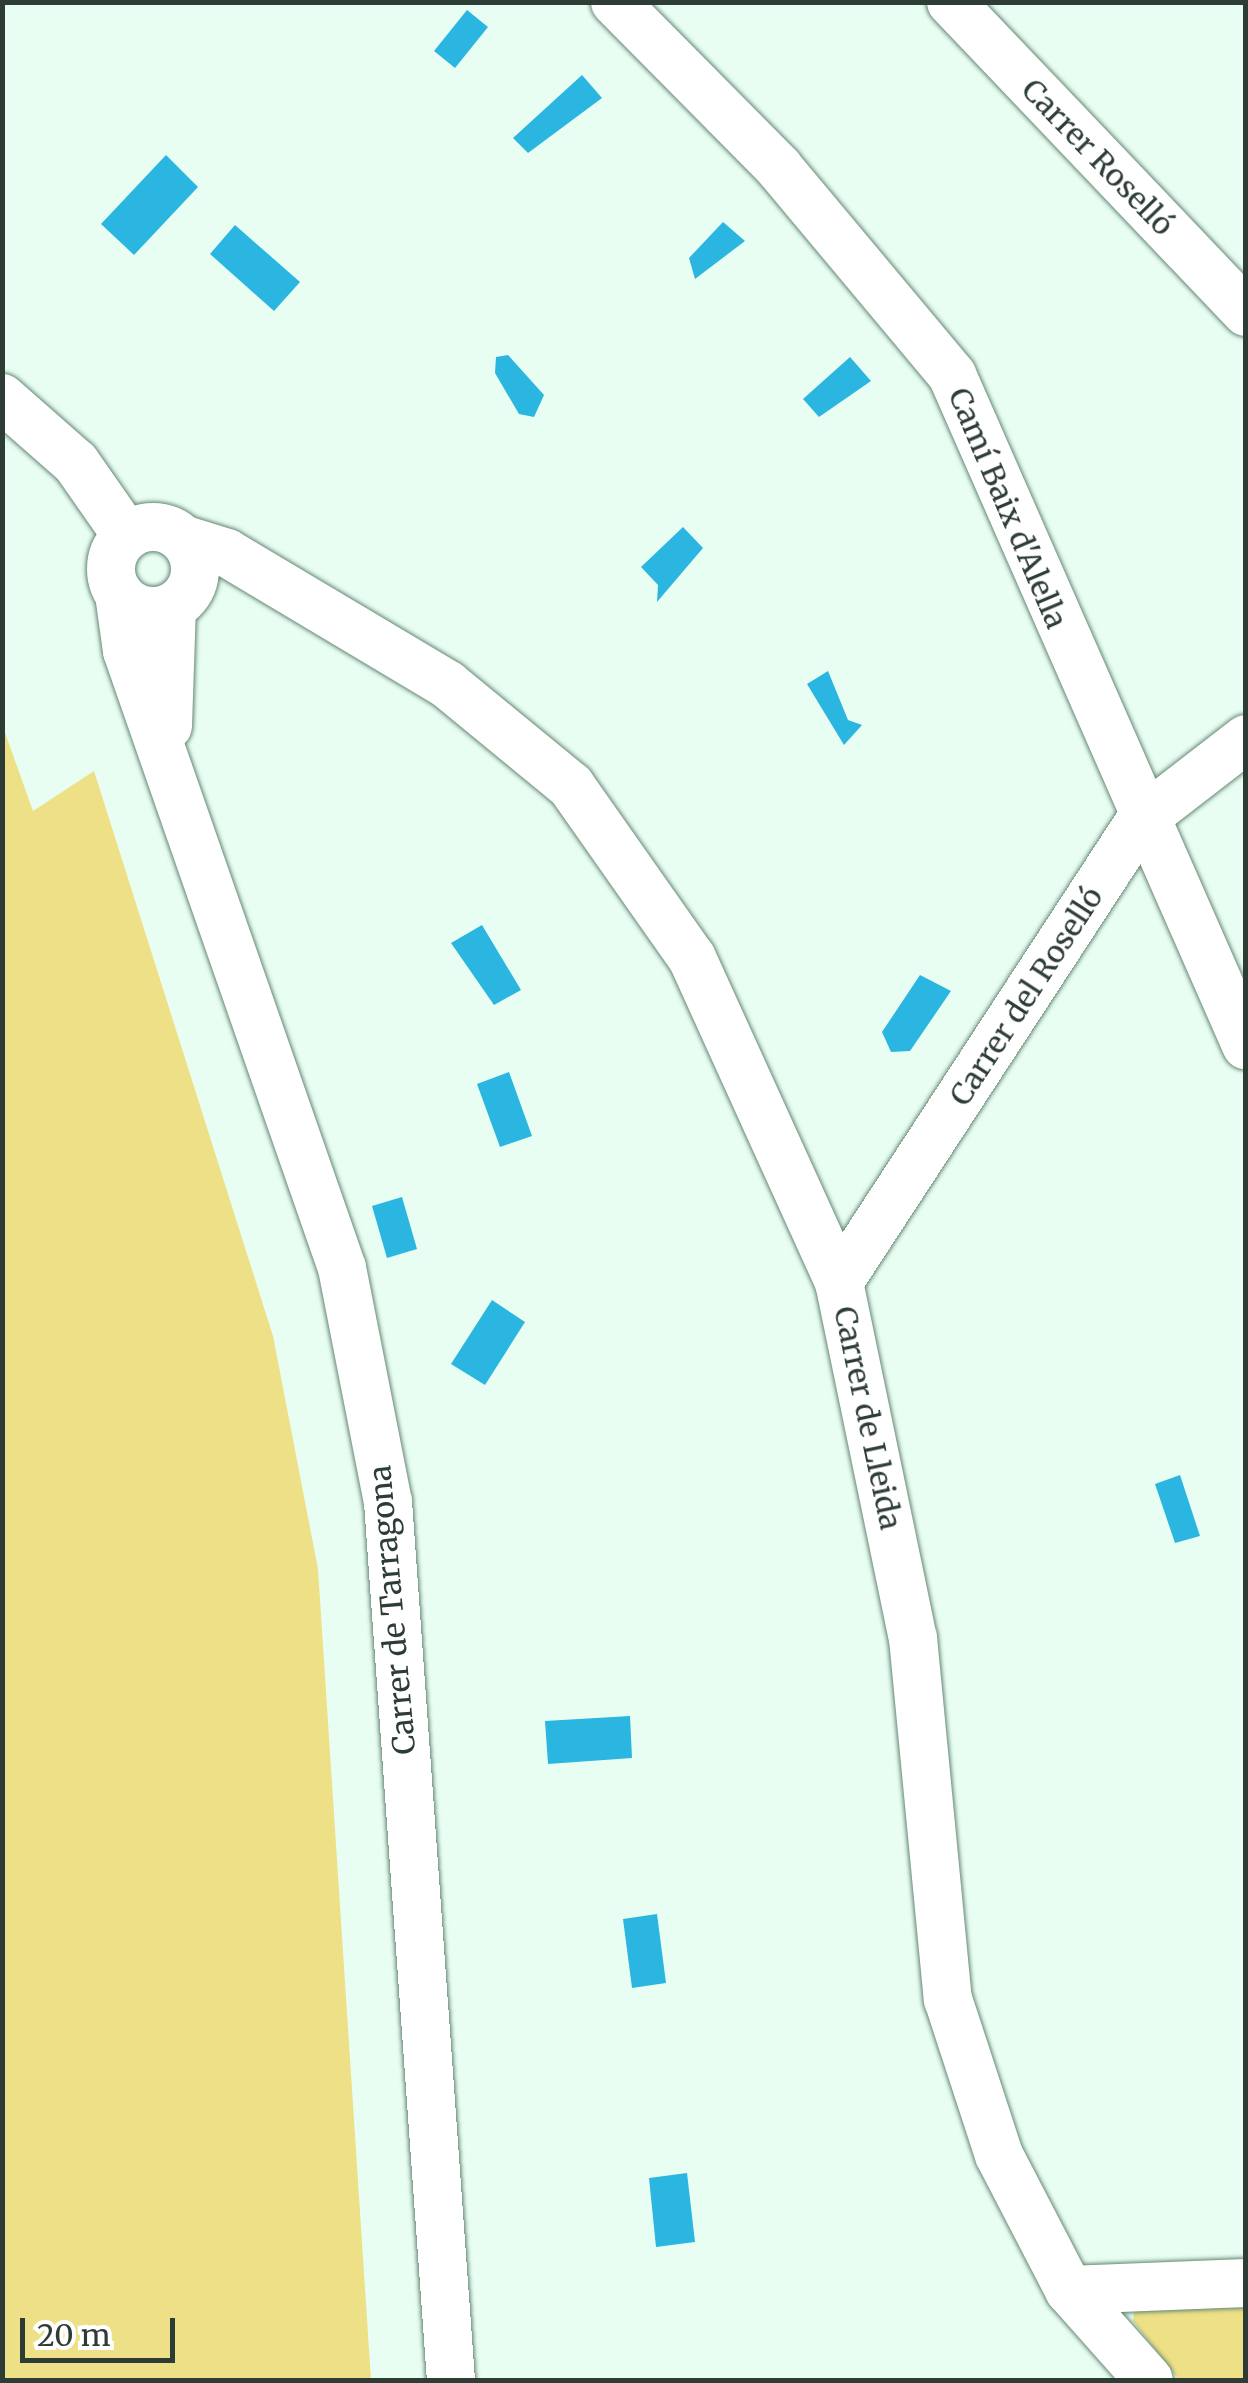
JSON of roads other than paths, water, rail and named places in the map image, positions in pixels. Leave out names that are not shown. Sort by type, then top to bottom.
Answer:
[{"type":"street","name":"Camí Baix d'Alella","points":[[614,2],[779,168],[952,375],[1140,822],[1246,1045]]},
{"type":"street","name":"Carrer Roselló","points":[[951,2],[1246,312]]},
{"type":"street","points":[[2,398],[76,464],[126,536]]},
{"type":"street","points":[[150,526],[185,540],[196,566],[181,600],[137,609],[119,594],[112,557],[126,536],[150,526]]},
{"type":"street","name":"Carrer de Lleida","points":[[185,540],[227,552],[448,685],[581,800],[692,958],[839,1282],[912,1638],[948,2000],[999,2155],[1069,2290],[1148,2380]]},
{"type":"street","name":"Carrer de Tarragona","points":[[119,594],[127,652],[168,750],[342,1268],[388,1502],[451,2380]]},
{"type":"street","name":"Carrer de Lleida","points":[[181,600],[310,605]]},
{"type":"street","name":"Carrer de Tarragona","points":[[168,750],[181,600]]},
{"type":"street","name":"Carrer del Roselló","points":[[839,1282],[1140,822],[1246,739]]},
{"type":"street","points":[[1069,2290],[1246,2283]]},
{"type":"water","points":[[467,10],[488,27],[455,68],[434,51]]},
{"type":"water","points":[[582,75],[602,98],[528,153],[513,138]]},
{"type":"water","points":[[166,155],[198,187],[134,255],[101,224]]},
{"type":"water","points":[[723,222],[745,241],[695,279],[689,258]]},
{"type":"water","points":[[235,225],[300,282],[274,311],[210,254]]},
{"type":"water","points":[[508,355],[544,395],[534,417],[519,414],[495,373],[496,357]]},
{"type":"water","points":[[850,357],[871,381],[819,417],[803,399]]},
{"type":"water","points":[[683,527],[703,548],[657,602],[658,585],[641,567]]},
{"type":"water","points":[[828,671],[848,720],[862,725],[844,745],[807,684]]},
{"type":"water","points":[[482,925],[521,990],[494,1005],[451,943]]},
{"type":"water","points":[[920,975],[951,991],[910,1051],[891,1052],[882,1032]]},
{"type":"water","points":[[509,1072],[532,1136],[500,1147],[477,1084]]},
{"type":"water","points":[[402,1197],[417,1249],[387,1258],[372,1206]]},
{"type":"water","points":[[492,1300],[525,1322],[485,1385],[451,1364]]},
{"type":"water","points":[[1180,1475],[1200,1536],[1175,1543],[1155,1484]]},
{"type":"water","points":[[630,1716],[632,1758],[548,1764],[545,1721]]},
{"type":"water","points":[[657,1914],[666,1983],[632,1988],[623,1919]]},
{"type":"water","points":[[687,2173],[695,2242],[656,2247],[649,2178]]}]
